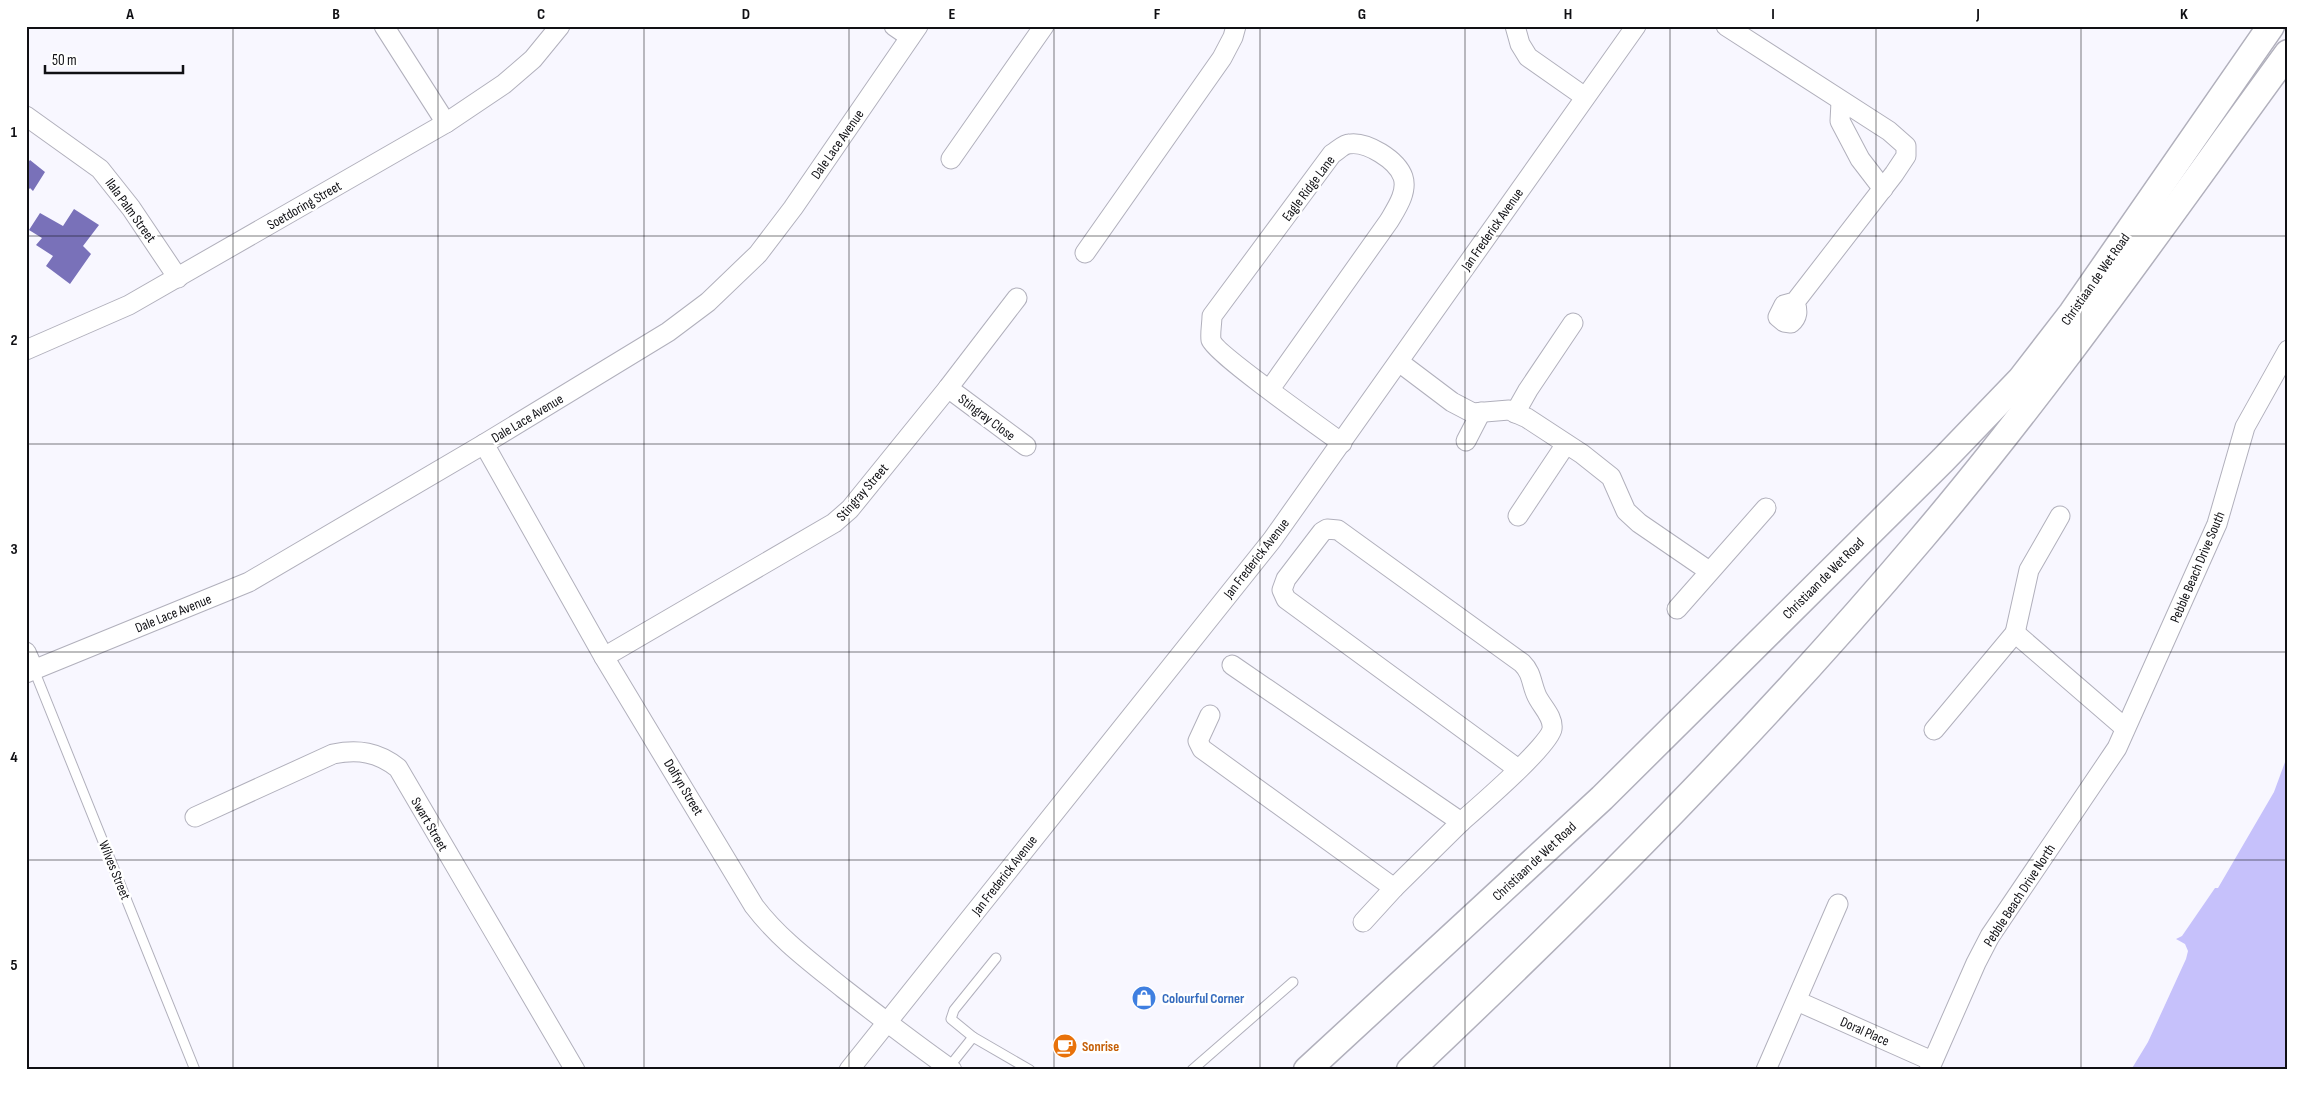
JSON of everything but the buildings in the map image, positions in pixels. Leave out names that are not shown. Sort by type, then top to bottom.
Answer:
[{"type":"main road","points":[[2249,58],[2265,26]]},
{"type":"main road","name":"Christiaan de Wet Road","points":[[1307,1070],[1602,798],[1943,460],[2014,385],[2072,313],[2271,26]]},
{"type":"main road","name":"Christiaan de Wet Road","points":[[1410,1070],[1512,974],[1626,861],[1773,705],[1922,538],[2025,409],[2110,298],[2288,54]]},
{"type":"street","points":[[384,26],[446,123]]},
{"type":"street","name":"Soetdoring Street","points":[[26,350],[130,305],[446,123],[504,84],[532,59],[560,26]]},
{"type":"street","points":[[894,26],[914,32]]},
{"type":"street","points":[[951,160],[1044,26]]},
{"type":"street","points":[[1085,254],[1222,58],[1233,37],[1236,26]]},
{"type":"street","points":[[1515,26],[1520,44],[1528,57],[1585,97]]},
{"type":"street","name":"Jan Frederick Avenue","points":[[849,1070],[1110,740],[1272,540],[1636,26]]},
{"type":"street","points":[[1726,26],[1841,102],[1889,131],[1906,146],[1906,156],[1884,188],[1795,302]]},
{"type":"street","name":"Dale Lace Avenue","points":[[30,672],[249,582],[484,444],[668,332],[733,280],[758,254],[914,32]]},
{"type":"street","points":[[1841,102],[1840,121],[1860,158],[1884,188]]},
{"type":"street","name":"Ilala Palm Street","points":[[26,116],[100,169],[120,193],[178,278]]},
{"type":"street","name":"Eagle Ridge Lane","points":[[1270,389],[1389,221],[1402,197],[1403,178],[1396,166],[1384,155],[1365,146],[1348,144],[1332,154],[1212,316],[1212,340],[1220,351],[1270,389],[1342,443]]},
{"type":"street","name":"Stingray Street","points":[[604,657],[819,535],[834,524],[850,508],[948,388],[1017,298]]},
{"type":"street","points":[[1515,413],[1528,390],[1573,323]]},
{"type":"street","name":"Pebble Beach Drive South","points":[[2125,728],[2217,524],[2245,427],[2288,350]]},
{"type":"street","points":[[1399,362],[1452,402],[1473,413],[1509,410],[1527,418],[1566,444],[1611,477],[1626,511],[1639,523],[1709,571]]},
{"type":"street","name":"Stingray Close","points":[[948,388],[1026,446]]},
{"type":"street","points":[[1466,441],[1481,412]]},
{"type":"street","name":"Dolfyn Street","points":[[484,444],[604,657],[754,906],[769,926],[794,949],[887,1022],[951,1069]]},
{"type":"street","points":[[1518,516],[1566,444]]},
{"type":"street","points":[[1677,609],[1766,508]]},
{"type":"street","points":[[1934,730],[2015,633],[2028,570],[2060,516]]},
{"type":"street","points":[[1363,922],[1394,888],[1518,769],[1550,734],[1552,727],[1551,721],[1535,692],[1531,674],[1527,668],[1338,530],[1327,529],[1322,532],[1286,580],[1282,590],[1286,599],[1518,769]]},
{"type":"street","points":[[2015,633],[2125,728]]},
{"type":"street","points":[[26,652],[30,672]]},
{"type":"street","points":[[1232,665],[1461,822]]},
{"type":"street","points":[[1210,716],[1198,741],[1202,749],[1394,888]]},
{"type":"street","name":"Pebble Beach Drive North","points":[[1930,1066],[1990,936],[2103,770],[2117,748],[2125,728]]},
{"type":"street","name":"Swart Street","points":[[194,817],[334,754],[351,750],[368,752],[385,758],[398,768],[575,1070]]},
{"type":"street","points":[[1766,1070],[1838,904]]},
{"type":"street","name":"Doral Place","points":[[1797,1001],[1930,1066]]},
{"type":"lane","name":"Wilves Street","points":[[30,672],[195,1070]]},
{"type":"lane","points":[[996,958],[954,1010],[951,1019],[973,1037],[1030,1070]]},
{"type":"lane","points":[[1192,1070],[1293,982]]},
{"type":"lane","points":[[951,1069],[973,1037]]},
{"type":"shaded area","points":[[2288,754],[2288,1070],[2131,1070],[2148,1042],[2186,959],[2188,951],[2185,944],[2176,939],[2182,936],[2215,888],[2218,888],[2274,792]]},
{"type":"place","name":"Colourful Corner","points":[[1144,998]]},
{"type":"place","name":"Sonrise","points":[[1065,1046]]}]
